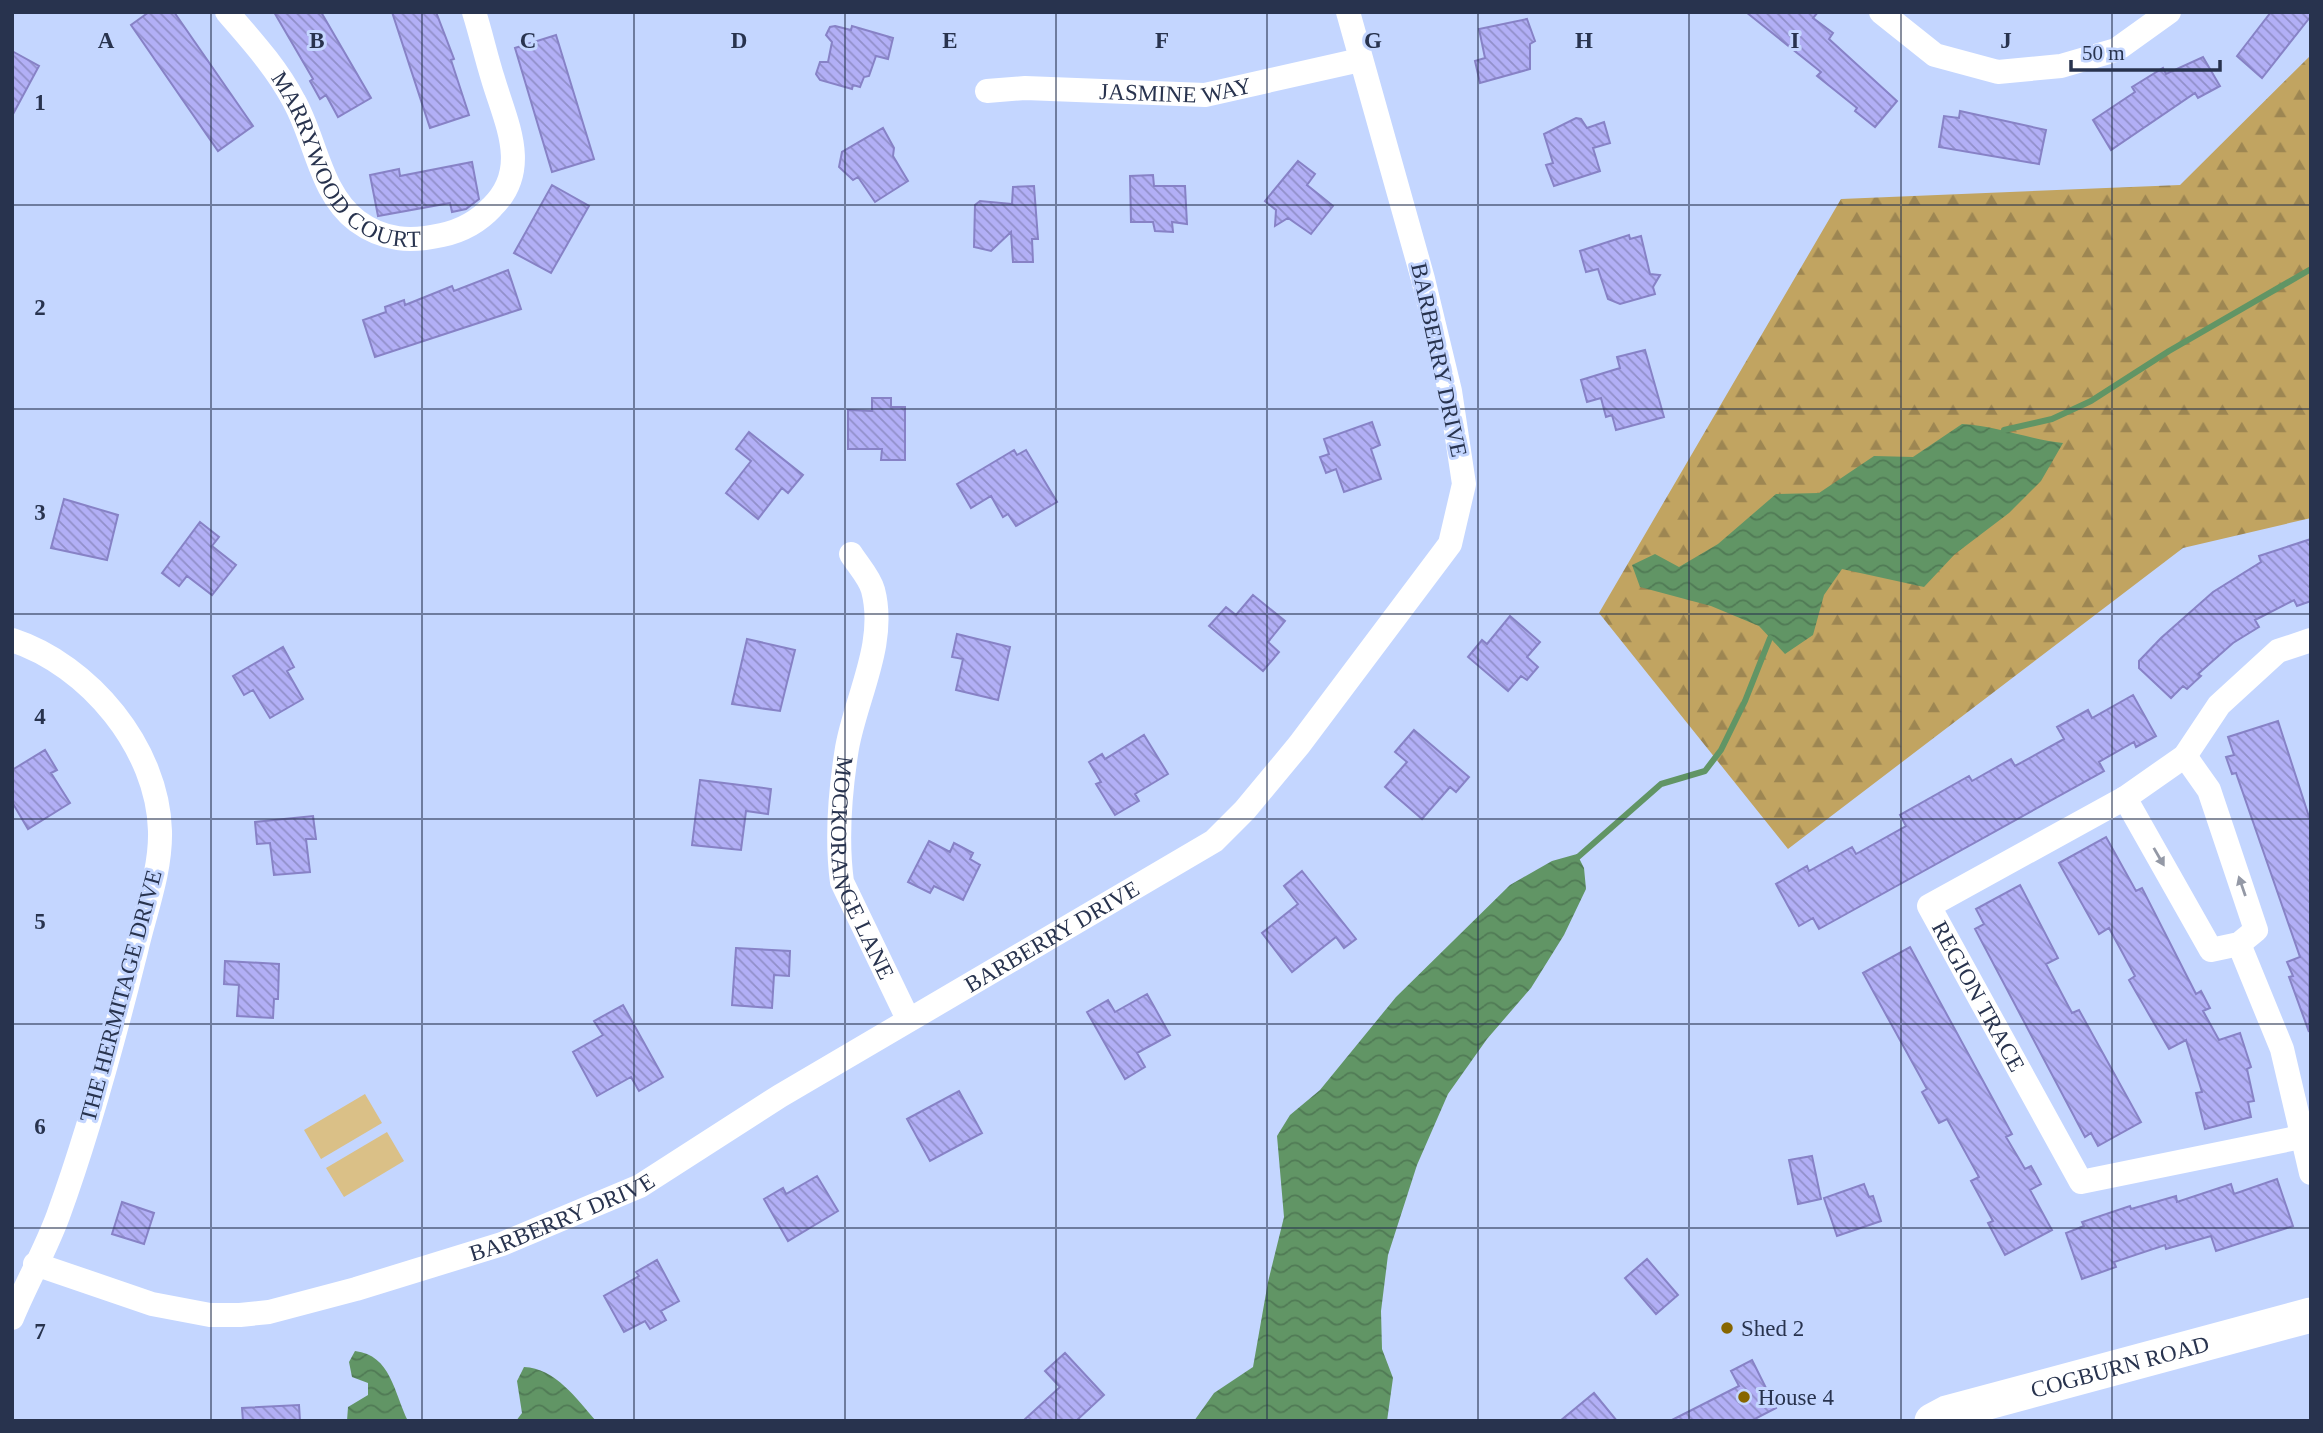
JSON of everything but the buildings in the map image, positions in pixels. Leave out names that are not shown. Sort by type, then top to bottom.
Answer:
[{"type":"street","name":"MARRYWOOD COURT","points":[[227,12],[275,67],[296,103],[312,138],[331,195],[357,221],[391,239],[419,240],[455,233],[483,216],[507,193],[514,158],[505,112],[474,12]]},
{"type":"street","name":"BARBERRY DRIVE","points":[[35,1264],[152,1304],[210,1315],[270,1312],[356,1289],[502,1244],[640,1186],[780,1096],[908,1019],[1214,841],[1245,810],[1299,745],[1450,544],[1464,484],[1450,391],[1410,229],[1348,12]]},
{"type":"street","points":[[1881,12],[1935,55],[1998,72],[2061,66],[2116,50],[2169,12]]},
{"type":"street","name":"JASMINE WAY","points":[[987,91],[1024,88],[1205,95],[1360,60]]},
{"type":"street","name":"MOCKORANGE LANE","points":[[851,554],[873,589],[876,635],[847,747],[839,829],[839,861],[842,882],[908,1019]]},
{"type":"street","name":"THE HERMITAGE DRIVE","points":[[12,640],[67,667],[100,697],[118,720],[146,772],[156,801],[160,830],[158,860],[122,1008],[58,1218],[12,1318]]},
{"type":"street","name":"REGION TRACE","points":[[2306,1136],[2081,1182],[1929,906],[2125,798],[2185,756],[2219,705],[2278,651],[2311,640]]},
{"type":"street","points":[[2125,798],[2211,950],[2239,944],[2256,930],[2209,790],[2185,756]]},
{"type":"street","points":[[2239,944],[2282,1049],[2306,1136],[2311,1173]]},
{"type":"street","name":"COGBURN ROAD","points":[[1932,1421],[1947,1413],[2311,1315]]},
{"type":"green space","points":[[2311,55],[2311,518],[2183,548],[1788,849],[1599,613],[1841,199],[2180,185]]},
{"type":"shaded area","points":[[365,1094],[382,1123],[321,1159],[304,1130]]},
{"type":"shaded area","points":[[387,1132],[404,1161],[344,1197],[326,1168]]},
{"type":"water","points":[[1962,424],[2063,443],[2041,481],[2009,513],[1955,554],[1924,587],[1842,569],[1824,595],[1813,635],[1785,654],[1759,626],[1711,606],[1640,587],[1632,565],[1655,554],[1679,567],[1718,544],[1776,494],[1819,493],[1874,456],[1913,457]]},
{"type":"water","points":[[1577,854],[1584,868],[1586,889],[1564,935],[1531,988],[1487,1039],[1448,1094],[1417,1165],[1388,1255],[1381,1311],[1382,1349],[1393,1378],[1387,1421],[1194,1421],[1214,1393],[1253,1367],[1268,1282],[1284,1217],[1277,1136],[1290,1115],[1320,1090],[1396,997],[1510,885],[1552,861]]},
{"type":"water","points":[[355,1351],[367,1354],[384,1368],[408,1421],[347,1421],[348,1407],[368,1395],[368,1383],[352,1377],[349,1362]]},
{"type":"water","points":[[524,1367],[546,1373],[555,1379],[596,1421],[516,1421],[522,1413],[517,1381]]},
{"type":"waterway","points":[[2004,430],[2052,419],[2091,401],[2169,351],[2311,269]]},
{"type":"waterway","points":[[1578,857],[1661,784],[1705,771],[1721,750],[1745,701],[1770,638]]},
{"type":"place","name":"Shed 2","points":[[1727,1328]]},
{"type":"place","name":"House 4","points":[[1744,1397]]}]
